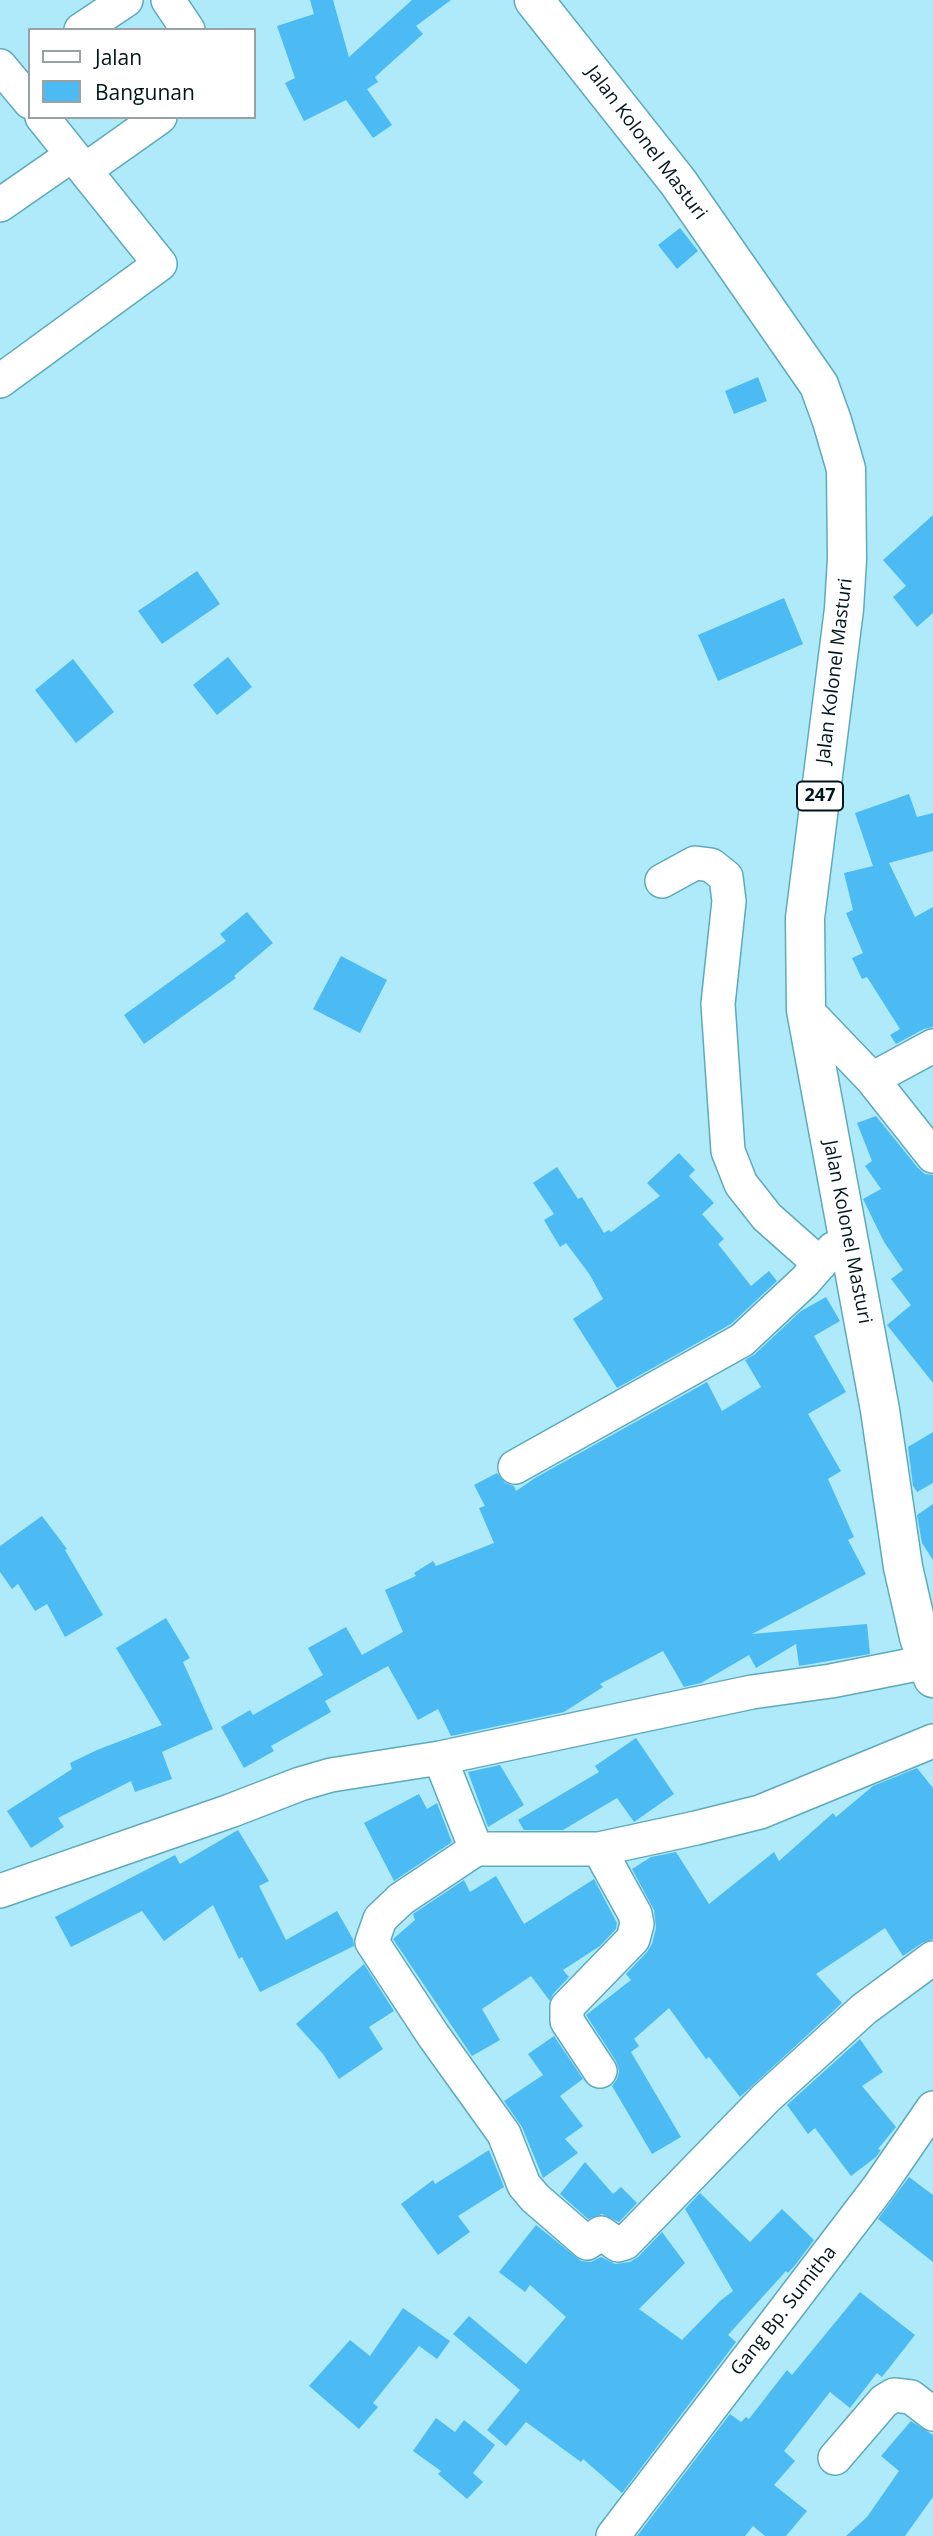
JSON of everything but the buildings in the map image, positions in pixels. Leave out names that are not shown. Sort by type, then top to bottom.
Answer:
[{"type":"main road","name":"Jalan Kolonel Masturi","points":[[534,0],[678,182],[819,385],[846,469],[844,609],[805,918],[806,1010],[880,1410],[903,1567],[930,1670]]},
{"type":"street","points":[[84,28],[126,0]]},
{"type":"street","points":[[168,0],[187,28]]},
{"type":"street","points":[[18,65],[28,96]]},
{"type":"street","points":[[0,381],[160,264],[83,159],[44,119]]},
{"type":"street","points":[[0,205],[156,119]]},
{"type":"street","points":[[662,881],[695,863],[710,865],[726,877],[729,901],[718,1004],[728,1151],[741,1184],[767,1217],[820,1264]]},
{"type":"street","points":[[806,1010],[872,1079],[933,1156]]},
{"type":"street","points":[[872,1079],[933,1046]]},
{"type":"street","points":[[515,1467],[742,1340],[820,1264],[848,1232]]},
{"type":"street","points":[[0,1891],[331,1775],[440,1758],[752,1692],[930,1670]]},
{"type":"street","points":[[933,1741],[760,1812],[599,1849],[476,1849],[401,1899],[380,1919],[372,1942],[433,2035],[504,2134],[524,2185],[586,2243],[590,2243],[601,2233],[618,2245],[625,2244],[766,2098],[864,2009],[933,1958]]},
{"type":"street","points":[[440,1758],[476,1849]]},
{"type":"street","points":[[599,1849],[635,1914],[637,1924],[633,1939],[567,2007],[566,2021],[600,2071]]},
{"type":"street","name":"Gang Bp. Sumitha","points":[[622,2524],[878,2188],[933,2108]]},
{"type":"street","points":[[835,2458],[884,2401],[894,2395],[911,2397],[933,2414]]}]
